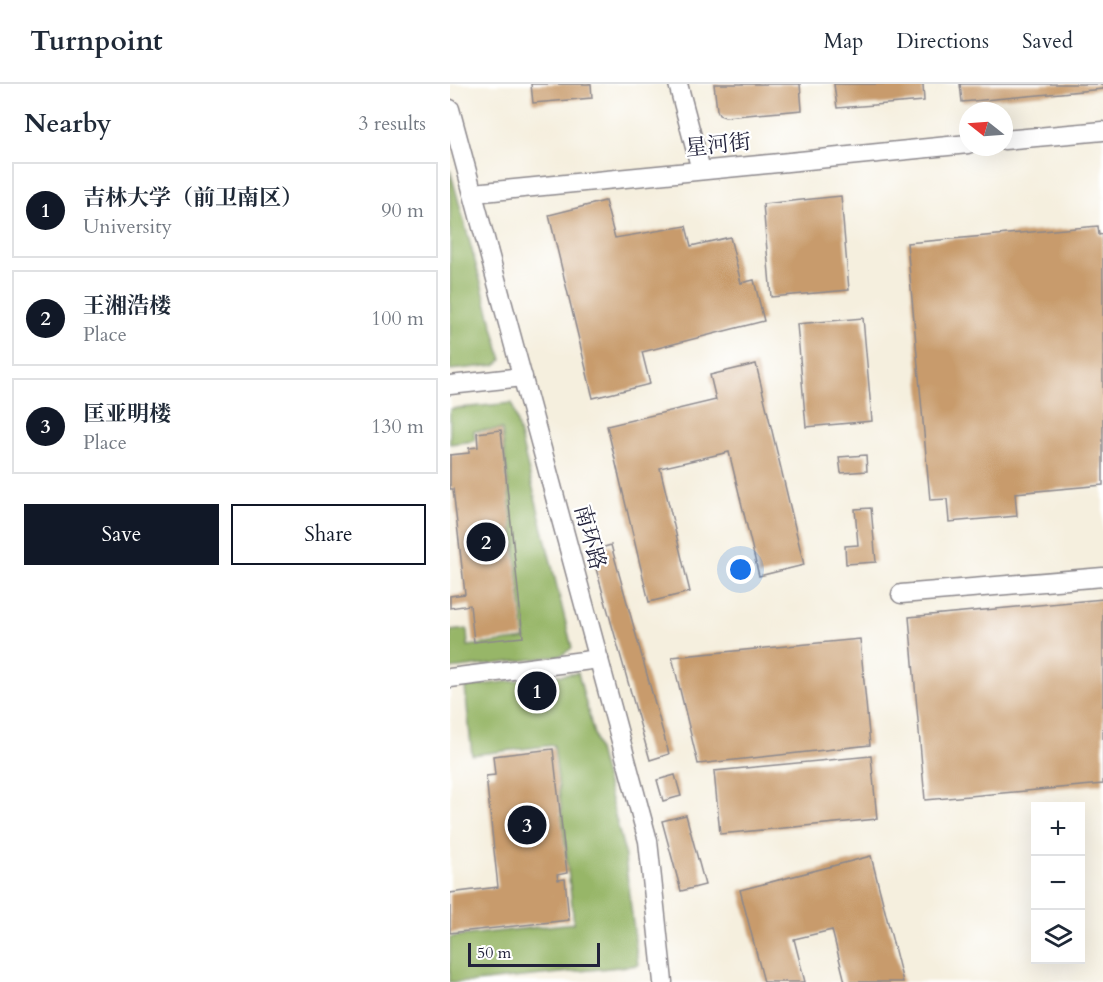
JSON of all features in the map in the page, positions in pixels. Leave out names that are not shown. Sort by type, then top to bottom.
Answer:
[{"type":"street","points":[[678,84],[701,170]]},
{"type":"street","name":"南环路","points":[[450,109],[455,149],[473,193],[648,841],[663,982]]},
{"type":"street","points":[[1013,139],[1103,130]]},
{"type":"street","name":"星河街","points":[[473,193],[959,145]]},
{"type":"street","points":[[450,385],[523,377]]},
{"type":"street","points":[[901,594],[1103,577]]},
{"type":"street","points":[[450,678],[599,660]]},
{"type":"green space","points":[[450,170],[502,360],[496,365],[450,370]]},
{"type":"green space","points":[[512,403],[572,648],[560,656],[450,669],[450,631],[467,629],[468,646],[525,639],[502,429],[474,431],[475,441],[450,444],[450,409]]},
{"type":"green space","points":[[578,673],[624,850],[638,965],[474,982],[450,982],[450,937],[574,923],[554,745],[472,755],[465,687]]},
{"type":"building","points":[[531,84],[591,84],[592,98],[533,103]]},
{"type":"building","points":[[714,84],[800,84],[802,110],[725,117],[719,115],[717,110]]},
{"type":"building","points":[[834,84],[923,84],[924,101],[837,108]]},
{"type":"building","points":[[960,84],[1103,84],[1103,89],[962,102]]},
{"type":"building","points":[[841,196],[849,290],[771,297],[763,204]]},
{"type":"building","points":[[605,201],[615,238],[686,226],[691,246],[730,237],[741,283],[754,280],[764,321],[642,352],[650,384],[593,398],[549,215]]},
{"type":"building","points":[[1098,226],[1099,235],[1103,234],[1103,485],[1015,493],[1017,516],[949,522],[947,499],[930,500],[907,243]]},
{"type":"building","points":[[863,318],[872,421],[806,427],[797,324]]},
{"type":"building","points":[[756,364],[804,565],[759,576],[729,452],[660,468],[690,592],[649,602],[607,426],[716,400],[710,375]]},
{"type":"building","points":[[501,430],[523,637],[474,642],[470,605],[450,608],[450,596],[465,594],[453,489],[450,489],[450,455],[469,453],[469,448],[478,447],[477,433]]},
{"type":"building","points":[[866,455],[867,471],[841,473],[839,457]]},
{"type":"building","points":[[871,508],[876,562],[846,564],[845,546],[858,545],[855,509]]},
{"type":"building","points":[[611,545],[669,754],[650,760],[591,551]]},
{"type":"building","points":[[1103,599],[1103,784],[925,800],[909,617]]},
{"type":"building","points":[[860,639],[870,745],[698,764],[672,657]]},
{"type":"building","points":[[553,749],[567,873],[557,875],[558,880],[565,879],[569,920],[450,933],[450,893],[498,887],[486,776],[495,775],[493,756]]},
{"type":"building","points":[[871,756],[877,819],[720,834],[714,771]]},
{"type":"building","points":[[675,775],[681,796],[663,801],[657,780]]},
{"type":"building","points":[[686,815],[705,885],[681,891],[662,821]]},
{"type":"building","points":[[871,856],[903,982],[845,982],[832,930],[794,939],[805,982],[764,982],[740,890]]},
{"type":"place","name":"王湘浩楼","points":[[486,542]]},
{"type":"place","name":"吉林大学（前卫南区）","points":[[537,691]]},
{"type":"place","name":"匡亚明楼","points":[[527,825]]}]
